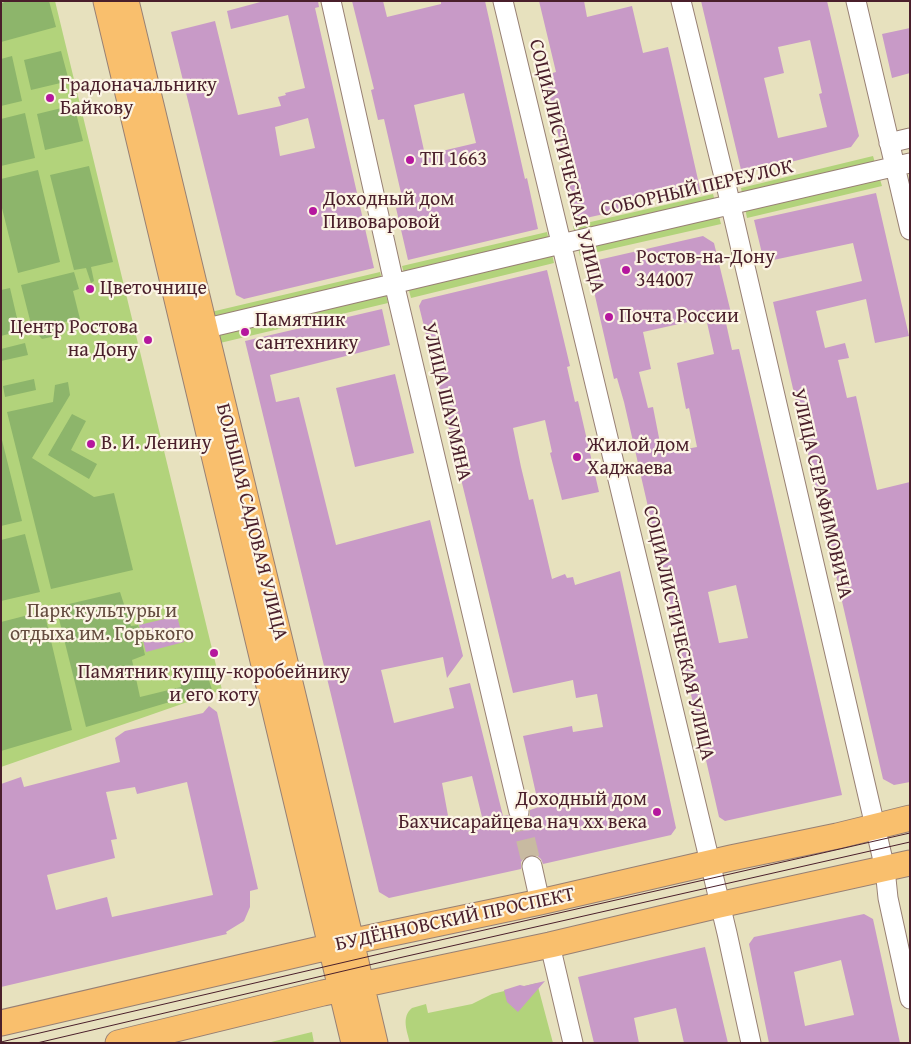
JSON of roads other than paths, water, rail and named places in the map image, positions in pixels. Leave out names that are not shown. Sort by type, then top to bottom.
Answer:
[{"type":"main road","name":"БОЛЬШАЯ САДОВАЯ УЛИЦА","points":[[106,1],[342,944]]},
{"type":"main road","name":"БОЛЬШАЯ САДОВАЯ УЛИЦА","points":[[126,1],[204,329],[352,987],[375,1043]]},
{"type":"main road","name":"БУДЁННОВСКИЙ ПРОСПЕКТ","points":[[1,1023],[342,944],[540,902],[709,862],[836,836],[910,818]]},
{"type":"main road","points":[[118,1043],[352,987],[550,945],[910,862]]},
{"type":"main road","name":"БОЛЬШАЯ САДОВАЯ УЛИЦА","points":[[352,987],[354,1043]]},
{"type":"street","name":"УЛИЦА ШАУМЯНА","points":[[331,1],[394,283],[519,812]]},
{"type":"street","name":"СОЦИАЛИСТИЧЕСКАЯ УЛИЦА","points":[[503,1],[751,1043]]},
{"type":"street","name":"УЛИЦА СЕРАФИМОВИЧА","points":[[681,1],[885,868],[888,898],[910,999]]},
{"type":"street","points":[[856,1],[888,143],[902,165],[910,230]]},
{"type":"street","points":[[888,143],[910,138]]},
{"type":"street","name":"СОБОРНЫЙ ПЕРЕУЛОК","points":[[204,329],[902,165]]},
{"type":"street","points":[[532,866],[540,902]]},
{"type":"street","points":[[550,945],[573,1043]]},
{"type":"tunnel","points":[[519,812],[532,866]]},
{"type":"tram line","points":[[1,1042],[910,833]]},
{"type":"tram line","points":[[37,1043],[403,957],[910,842]]},
{"type":"place","name":"Градоначальнику Байкову","points":[[50,98]]},
{"type":"place","name":"ТП 1663","points":[[410,160]]},
{"type":"place","name":"Доходный дом Пивоваровой","points":[[313,211]]},
{"type":"place","name":"Ростов-на-Дону 344007","points":[[626,270]]},
{"type":"place","name":"Цветочнице","points":[[90,289]]},
{"type":"place","name":"Почта России","points":[[609,317]]},
{"type":"place","name":"Памятник сантехнику","points":[[245,332]]},
{"type":"place","name":"Центр Ростова на Дону","points":[[148,340]]},
{"type":"place","name":"В. И. Ленину","points":[[91,444]]},
{"type":"place","name":"Жилой дом Хаджаева","points":[[577,457]]},
{"type":"place","name":"Памятник купцу-коробейнику и его коту","points":[[214,653]]},
{"type":"place","name":"Доходный дом Бахчисарайцева нач xx века","points":[[657,812]]},
{"type":"park label","name":"Парк культуры и отдыха им. Горького","points":[[102,624]]}]
